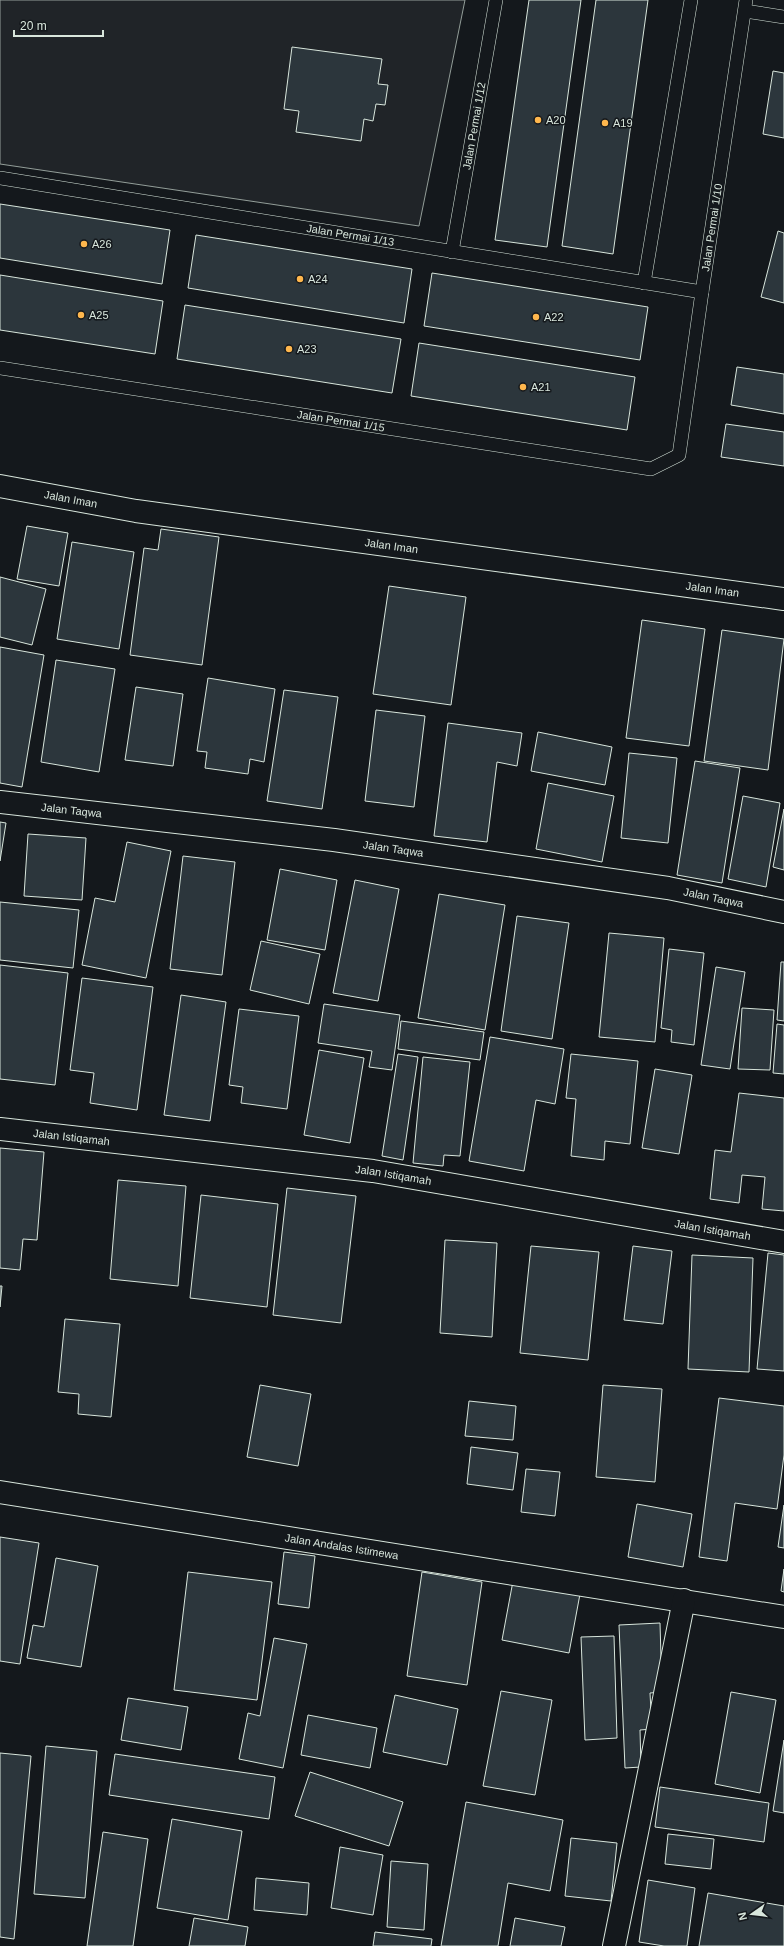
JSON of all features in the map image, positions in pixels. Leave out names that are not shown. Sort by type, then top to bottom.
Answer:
[{"type":"street","name":"Jalan Iman","points":[[0,486],[136,511],[784,599]]},
{"type":"street","name":"Jalan Taqwa","points":[[0,802],[334,840],[668,888],[784,912]]},
{"type":"street","name":"Jalan Istiqamah","points":[[0,1129],[373,1171],[784,1242]]},
{"type":"street","name":"Jalan Andalas Istimewa","points":[[0,1492],[784,1617]]},
{"type":"street","points":[[614,1946],[684,1600]]},
{"type":"lane","name":"Jalan Permai 1/12","points":[[452,252],[496,0]]},
{"type":"lane","points":[[644,283],[691,0]]},
{"type":"lane","points":[[745,5],[784,17]]},
{"type":"lane","name":"Jalan Permai 1/10","points":[[679,455],[745,5]]},
{"type":"lane","name":"Jalan Permai 1/13","points":[[0,178],[702,292]]},
{"type":"lane","name":"Jalan Permai 1/15","points":[[0,368],[651,470],[679,455]]},
{"type":"shaded area","points":[[0,0],[465,0],[419,226],[0,164]]},
{"type":"building","name":"A20","points":[[529,0],[581,0],[547,247],[495,240]]},
{"type":"building","name":"A19","points":[[596,0],[648,0],[613,254],[562,246]]},
{"type":"building","points":[[292,47],[382,59],[378,84],[388,85],[385,105],[376,104],[373,121],[364,119],[361,141],[296,132],[299,111],[284,109]]},
{"type":"building","points":[[773,71],[784,73],[784,138],[763,134]]},
{"type":"building","name":"A26","points":[[0,204],[170,230],[162,284],[0,258]]},
{"type":"building","points":[[778,231],[784,233],[784,303],[761,297]]},
{"type":"building","name":"A24","points":[[196,235],[412,269],[404,323],[188,288]]},
{"type":"building","name":"A22","points":[[432,273],[648,307],[640,360],[424,326]]},
{"type":"building","name":"A25","points":[[0,275],[163,301],[155,354],[0,330]]},
{"type":"building","name":"A23","points":[[185,305],[401,339],[392,393],[177,359]]},
{"type":"building","name":"A21","points":[[419,343],[635,377],[627,430],[411,396]]},
{"type":"building","points":[[737,367],[784,374],[784,414],[731,405]]},
{"type":"building","points":[[726,424],[784,432],[784,466],[721,457]]},
{"type":"building","points":[[27,526],[68,533],[59,586],[17,579]]},
{"type":"building","points":[[161,529],[219,537],[202,665],[130,655],[144,548],[158,550]]},
{"type":"building","points":[[72,542],[134,552],[119,649],[57,639]]},
{"type":"building","points":[[0,577],[46,589],[32,645],[0,637]]},
{"type":"building","points":[[389,586],[466,597],[451,705],[373,694]]},
{"type":"building","points":[[642,620],[705,629],[689,746],[626,738]]},
{"type":"building","points":[[722,630],[784,639],[768,770],[704,761]]},
{"type":"building","points":[[0,647],[44,655],[22,787],[0,783]]},
{"type":"building","points":[[56,660],[115,669],[99,772],[41,762]]},
{"type":"building","points":[[208,678],[275,689],[264,762],[250,759],[248,774],[205,768],[207,752],[197,751]]},
{"type":"building","points":[[136,687],[183,694],[173,766],[125,760]]},
{"type":"building","points":[[284,690],[338,697],[322,809],[267,801]]},
{"type":"building","points":[[376,710],[425,716],[414,807],[365,801]]},
{"type":"building","points":[[448,723],[522,733],[517,766],[497,762],[487,842],[434,836]]},
{"type":"building","points":[[538,732],[612,747],[605,785],[531,771]]},
{"type":"building","points":[[629,753],[677,758],[668,843],[621,838]]},
{"type":"building","points":[[695,761],[740,768],[722,883],[677,875]]},
{"type":"building","points":[[548,783],[614,796],[602,862],[536,849]]},
{"type":"building","points":[[743,796],[780,803],[766,887],[728,879]]},
{"type":"building","points":[[784,809],[784,870],[773,867]]},
{"type":"building","points":[[0,822],[6,823],[0,861]]},
{"type":"building","points":[[28,834],[86,838],[82,900],[24,896]]},
{"type":"building","points":[[127,842],[171,851],[146,978],[82,965],[95,898],[115,902]]},
{"type":"building","points":[[183,856],[235,862],[222,975],[170,969]]},
{"type":"building","points":[[280,869],[337,880],[325,950],[267,940]]},
{"type":"building","points":[[355,880],[399,889],[378,1001],[333,993]]},
{"type":"building","points":[[439,894],[505,905],[485,1030],[418,1018]]},
{"type":"building","points":[[0,902],[79,910],[73,968],[0,960]]},
{"type":"building","points":[[517,916],[569,923],[552,1039],[501,1031]]},
{"type":"building","points":[[609,933],[664,938],[655,1042],[599,1037]]},
{"type":"building","points":[[261,941],[320,954],[309,1004],[250,990]]},
{"type":"building","points":[[669,949],[704,953],[694,1045],[671,1042],[672,1030],[661,1028]]},
{"type":"building","points":[[781,962],[784,962],[784,1021],[777,1020]]},
{"type":"building","points":[[0,965],[68,973],[55,1085],[0,1079]]},
{"type":"building","points":[[716,967],[745,972],[730,1069],[701,1065]]},
{"type":"building","points":[[82,978],[153,987],[137,1110],[90,1103],[94,1073],[70,1070]]},
{"type":"building","points":[[181,995],[226,1002],[210,1121],[164,1115]]},
{"type":"building","points":[[324,1004],[400,1015],[392,1070],[369,1067],[372,1051],[318,1043]]},
{"type":"building","points":[[742,1008],[774,1010],[770,1070],[738,1069]]},
{"type":"building","points":[[239,1009],[299,1016],[287,1109],[241,1103],[243,1087],[229,1085]]},
{"type":"building","points":[[401,1021],[484,1032],[480,1060],[398,1049]]},
{"type":"building","points":[[777,1024],[784,1025],[784,1074],[773,1073]]},
{"type":"building","points":[[490,1037],[564,1049],[555,1104],[536,1100],[524,1171],[469,1161]]},
{"type":"building","points":[[319,1050],[364,1058],[350,1143],[304,1135]]},
{"type":"building","points":[[398,1054],[418,1057],[403,1160],[382,1156]]},
{"type":"building","points":[[571,1054],[638,1061],[630,1144],[605,1141],[604,1160],[571,1156],[576,1099],[566,1098]]},
{"type":"building","points":[[423,1057],[470,1062],[460,1156],[444,1155],[443,1166],[413,1163]]},
{"type":"building","points":[[655,1069],[692,1075],[679,1154],[642,1148]]},
{"type":"building","points":[[739,1093],[784,1098],[784,1211],[762,1209],[765,1177],[742,1175],[739,1203],[710,1199],[715,1150],[731,1152]]},
{"type":"building","points":[[0,1148],[44,1152],[37,1240],[23,1239],[20,1270],[0,1268]]},
{"type":"building","points":[[118,1180],[186,1186],[178,1286],[110,1279]]},
{"type":"building","points":[[287,1188],[356,1196],[341,1323],[273,1315]]},
{"type":"building","points":[[201,1195],[278,1204],[267,1307],[190,1298]]},
{"type":"building","points":[[445,1240],[497,1243],[492,1337],[440,1333]]},
{"type":"building","points":[[531,1246],[599,1252],[588,1360],[520,1353]]},
{"type":"building","points":[[633,1246],[672,1251],[663,1324],[624,1320]]},
{"type":"building","points":[[768,1253],[784,1255],[784,1371],[757,1369]]},
{"type":"building","points":[[692,1255],[753,1258],[749,1372],[688,1369]]},
{"type":"building","points":[[0,1286],[2,1286],[0,1307]]},
{"type":"building","points":[[65,1319],[120,1324],[111,1417],[78,1414],[79,1394],[58,1392]]},
{"type":"building","points":[[260,1385],[311,1394],[298,1466],[247,1457]]},
{"type":"building","points":[[603,1385],[662,1389],[655,1482],[596,1477]]},
{"type":"building","points":[[719,1398],[784,1406],[784,1455],[777,1509],[735,1503],[727,1561],[699,1557]]},
{"type":"building","points":[[469,1401],[516,1406],[513,1440],[465,1436]]},
{"type":"building","points":[[471,1447],[518,1453],[513,1490],[467,1484]]},
{"type":"building","points":[[526,1469],[560,1472],[555,1516],[521,1512]]},
{"type":"building","points":[[637,1504],[692,1514],[683,1567],[628,1557]]},
{"type":"building","points":[[784,1505],[784,1548],[778,1547]]},
{"type":"building","points":[[0,1537],[39,1543],[20,1664],[0,1661]]},
{"type":"building","points":[[284,1552],[315,1556],[309,1608],[278,1604]]},
{"type":"building","points":[[56,1558],[98,1566],[81,1667],[27,1658],[33,1625],[44,1627]]},
{"type":"building","points":[[784,1569],[784,1592],[781,1591]]},
{"type":"building","points":[[188,1572],[272,1582],[257,1700],[174,1690]]},
{"type":"building","points":[[422,1572],[482,1582],[467,1685],[407,1676]]},
{"type":"building","points":[[513,1581],[580,1594],[569,1653],[502,1640]]},
{"type":"building","points":[[660,1623],[662,1692],[650,1693],[652,1729],[640,1730],[641,1767],[625,1768],[619,1625]]},
{"type":"building","points":[[614,1636],[617,1738],[585,1740],[581,1637]]},
{"type":"building","points":[[274,1638],[307,1644],[283,1768],[239,1759],[248,1713],[260,1716]]},
{"type":"building","points":[[501,1691],[552,1700],[535,1795],[483,1786]]},
{"type":"building","points":[[731,1692],[776,1700],[760,1793],[715,1784]]},
{"type":"building","points":[[395,1695],[458,1709],[447,1765],[383,1752]]},
{"type":"building","points":[[128,1698],[188,1707],[181,1750],[121,1740]]},
{"type":"building","points":[[308,1715],[377,1728],[370,1768],[301,1755]]},
{"type":"building","points":[[784,1740],[784,1813],[773,1811]]},
{"type":"building","points":[[46,1746],[97,1751],[85,1898],[34,1894]]},
{"type":"building","points":[[0,1753],[31,1756],[14,1939],[0,1937]]},
{"type":"building","points":[[115,1754],[275,1777],[269,1819],[109,1795]]},
{"type":"building","points":[[310,1772],[403,1802],[389,1846],[295,1816]]},
{"type":"building","points":[[660,1787],[769,1803],[764,1842],[655,1827]]},
{"type":"building","points":[[466,1802],[563,1820],[550,1891],[508,1883],[498,1946],[441,1946]]},
{"type":"building","points":[[172,1819],[242,1831],[228,1920],[157,1908]]},
{"type":"building","points":[[103,1832],[148,1839],[133,1946],[87,1946]]},
{"type":"building","points":[[668,1834],[714,1839],[711,1869],[665,1864]]},
{"type":"building","points":[[571,1838],[617,1843],[611,1901],[565,1896]]},
{"type":"building","points":[[340,1847],[383,1855],[373,1915],[331,1908]]},
{"type":"building","points":[[391,1861],[428,1864],[424,1930],[387,1927]]},
{"type":"building","points":[[256,1878],[309,1883],[307,1915],[254,1910]]},
{"type":"building","points":[[648,1880],[695,1888],[687,1946],[664,1946],[639,1942]]},
{"type":"building","points":[[708,1893],[784,1906],[784,1946],[699,1946]]},
{"type":"building","points":[[194,1918],[248,1927],[245,1946],[189,1946]]},
{"type":"building","points":[[515,1918],[565,1927],[561,1946],[510,1946]]},
{"type":"building","points":[[375,1932],[432,1939],[431,1946],[373,1946]]},
{"type":"place","name":"A20","points":[[538,120]]},
{"type":"place","name":"A19","points":[[605,123]]},
{"type":"place","name":"A26","points":[[84,244]]},
{"type":"place","name":"A24","points":[[300,279]]},
{"type":"place","name":"A25","points":[[81,315]]},
{"type":"place","name":"A22","points":[[536,317]]},
{"type":"place","name":"A23","points":[[289,349]]},
{"type":"place","name":"A21","points":[[523,387]]}]
